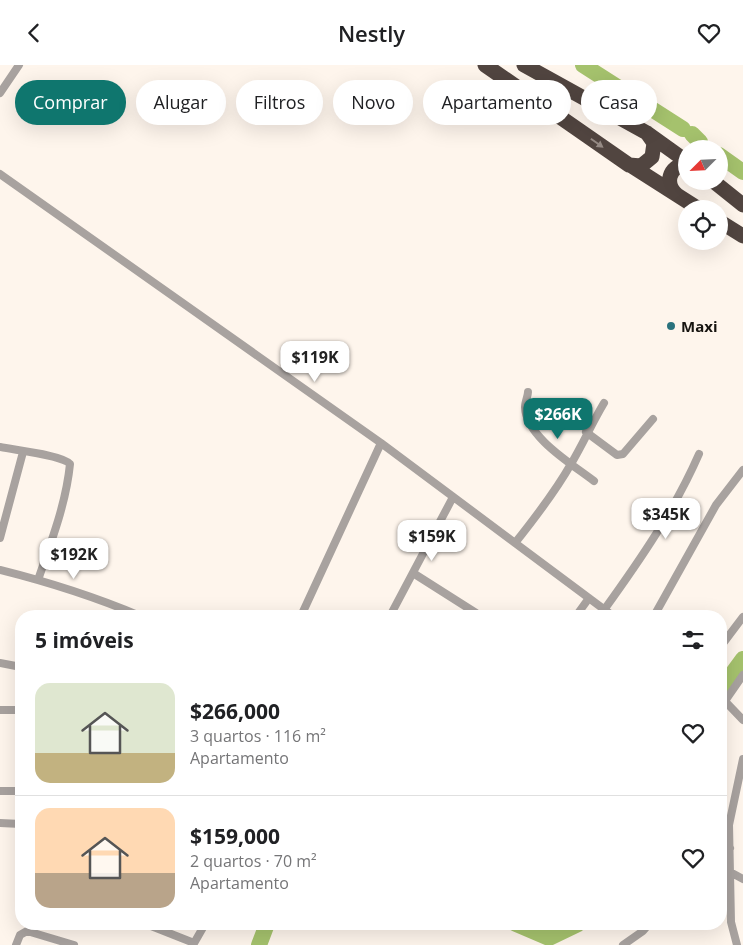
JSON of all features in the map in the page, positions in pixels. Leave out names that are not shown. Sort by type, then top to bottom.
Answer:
[{"type":"highway","points":[[485,65],[626,163],[684,200]]},
{"type":"highway","points":[[524,65],[647,133],[678,157]]},
{"type":"highway","points":[[626,163],[641,166],[652,157],[654,143],[647,133]]},
{"type":"highway","points":[[676,195],[670,187],[670,176],[678,166]]},
{"type":"highway","points":[[724,190],[743,205]]},
{"type":"highway","points":[[728,227],[743,236]]},
{"type":"street","points":[[0,93],[19,65]]},
{"type":"street","points":[[0,174],[381,443],[604,609],[643,557],[688,479],[699,454]]},
{"type":"street","points":[[528,391],[525,408],[530,424],[549,447],[594,481]]},
{"type":"street","points":[[516,543],[546,503],[572,463],[586,432],[604,403]]},
{"type":"street","points":[[586,432],[617,455],[624,454],[653,419]]},
{"type":"street","points":[[303,610],[381,443]]},
{"type":"street","points":[[0,447],[62,459],[70,464],[54,537],[38,580]]},
{"type":"street","points":[[0,537],[23,452]]},
{"type":"street","points":[[657,610],[712,512],[743,470]]},
{"type":"street","points":[[393,610],[454,497]]},
{"type":"street","points":[[0,571],[38,580],[126,610]]},
{"type":"street","points":[[413,573],[471,610]]},
{"type":"street","points":[[580,610],[589,598]]},
{"type":"street","points":[[727,638],[743,617]]},
{"type":"street","points":[[0,663],[15,666]]},
{"type":"street","points":[[727,694],[743,675]]},
{"type":"street","points":[[727,703],[743,720]]},
{"type":"street","points":[[0,710],[15,710]]},
{"type":"street","points":[[737,945],[730,923],[730,814],[743,759]]},
{"type":"street","points":[[0,791],[15,791]]},
{"type":"street","points":[[0,823],[15,824]]},
{"type":"street","points":[[730,872],[743,879]]},
{"type":"street","points":[[160,930],[193,944],[201,930]]},
{"type":"street","points":[[623,945],[644,930]]},
{"type":"street","points":[[16,945],[20,935],[28,931],[74,945]]},
{"type":"waterway","points":[[583,65],[683,129]]},
{"type":"waterway","points":[[692,134],[698,140]]},
{"type":"waterway","points":[[728,161],[743,172]]},
{"type":"waterway","points":[[727,681],[743,659]]},
{"type":"waterway","points":[[259,945],[265,930]]},
{"type":"waterway","points":[[530,930],[549,938],[566,930]]},
{"type":"place","name":"Maxi","points":[[671,326]]}]
